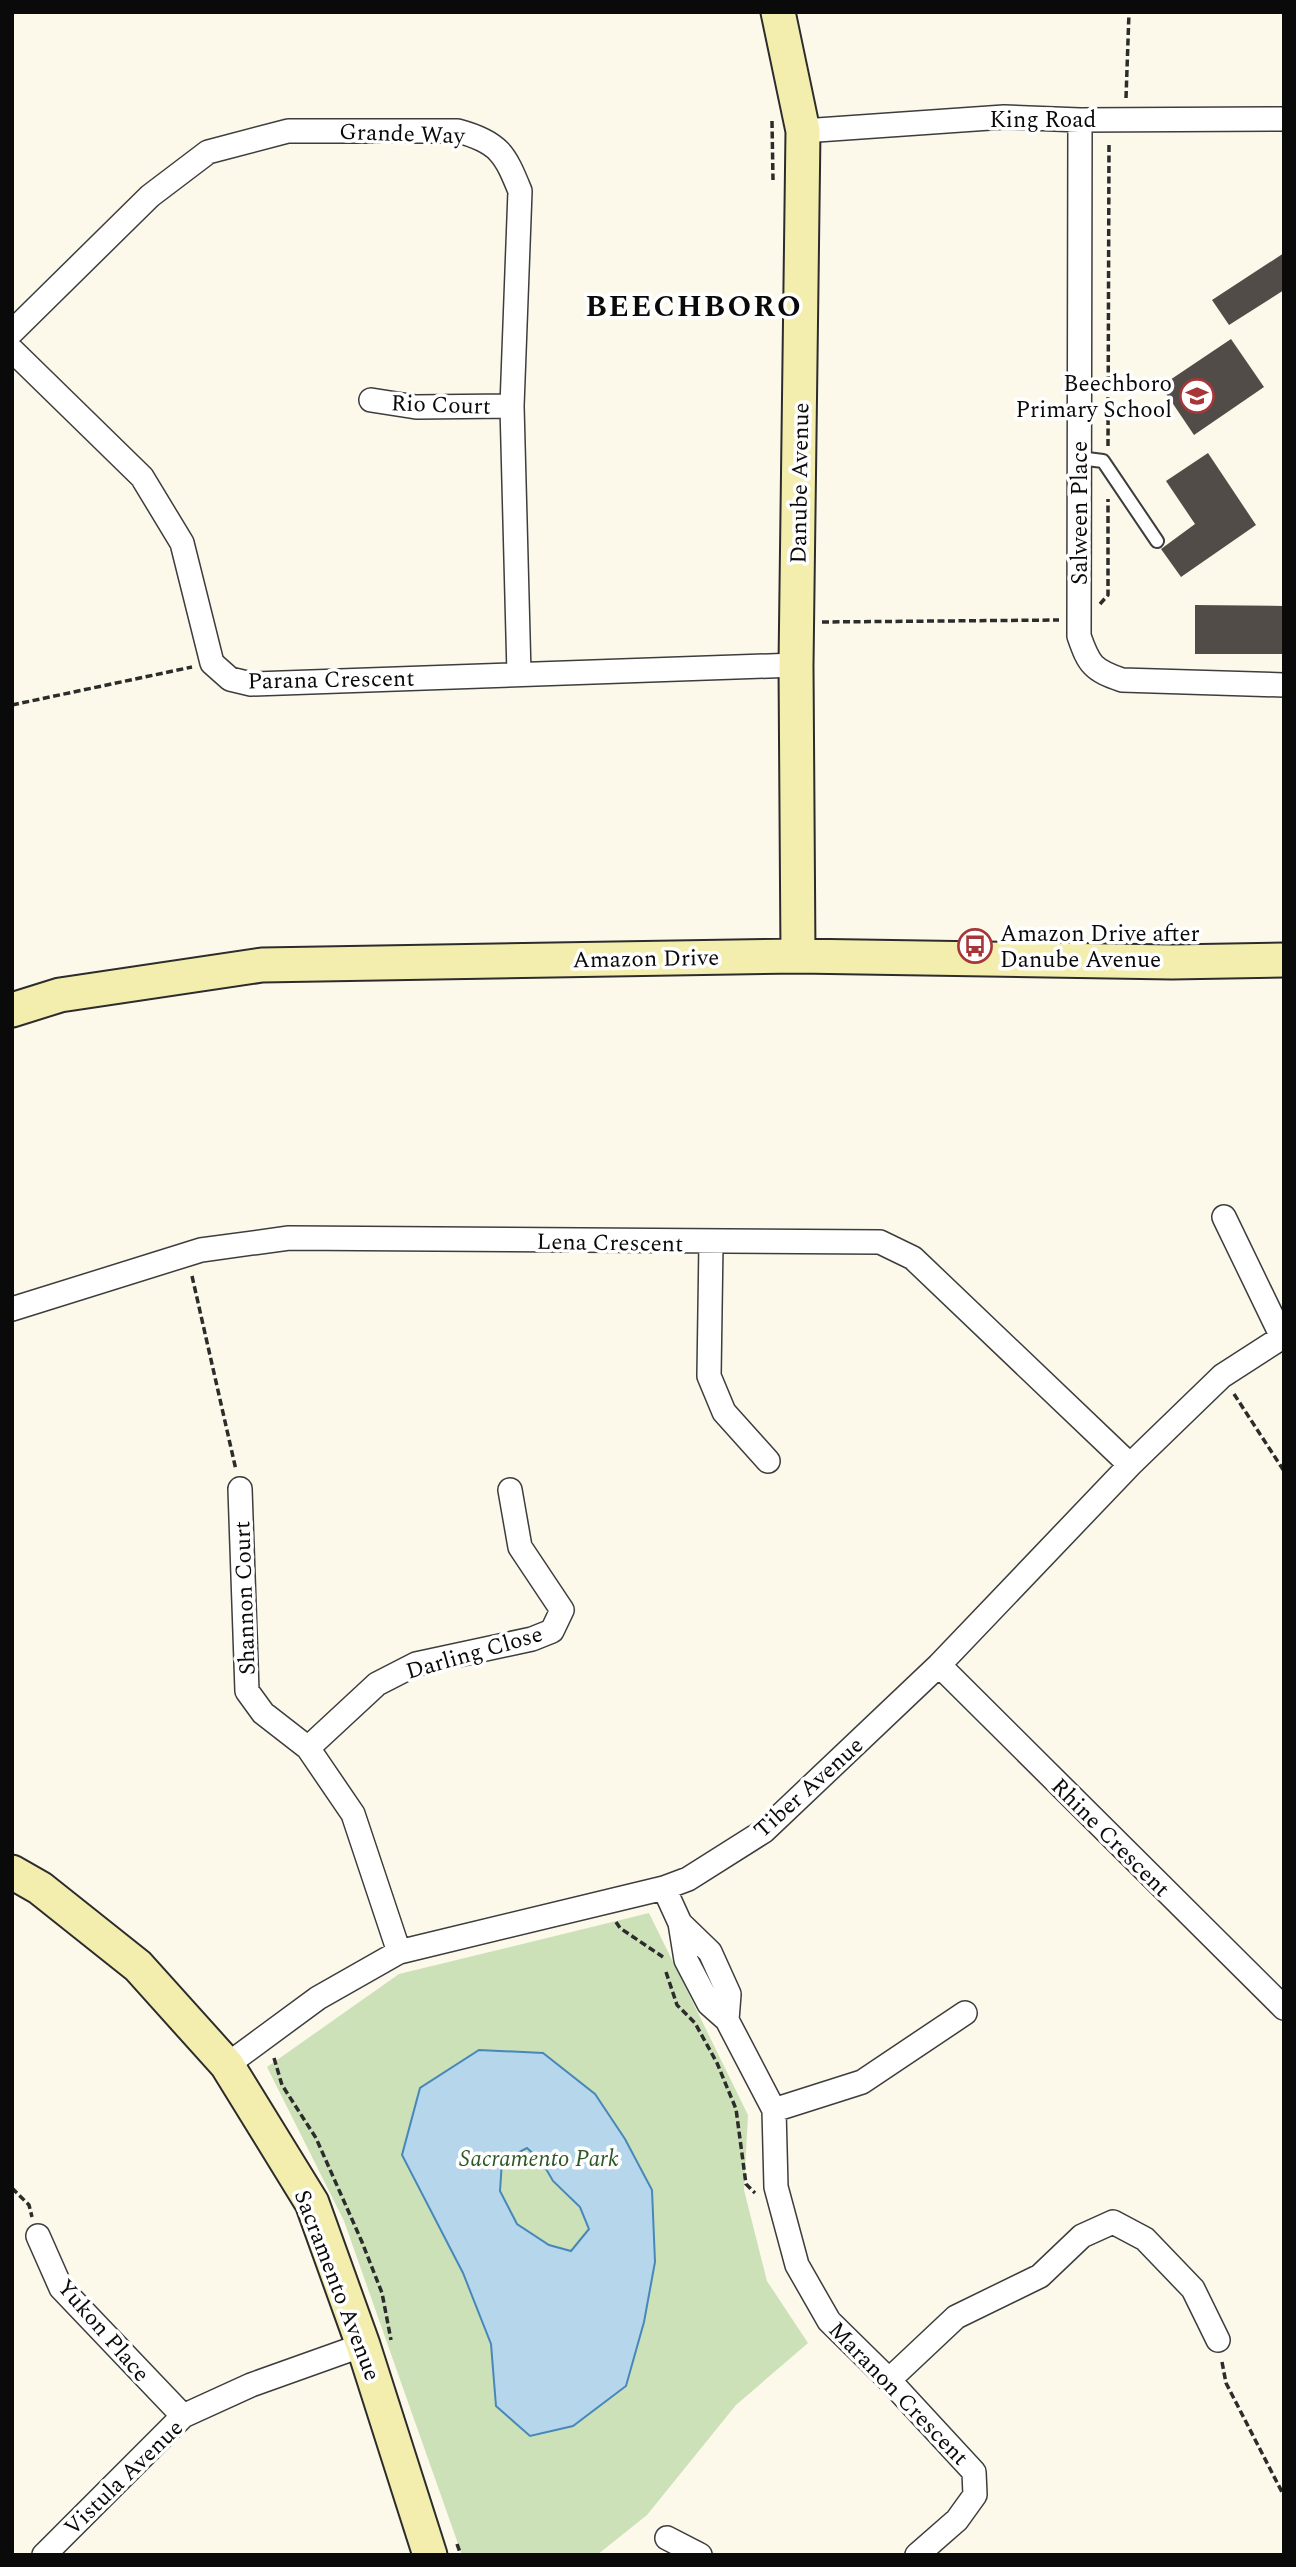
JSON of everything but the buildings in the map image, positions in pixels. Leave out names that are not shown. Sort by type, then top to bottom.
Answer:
[{"type":"street","name":"Danube Avenue","points":[[778,12],[803,131],[796,665],[798,956]]},
{"type":"street","name":"King Road","points":[[803,131],[1004,117],[1080,120],[1284,118]]},
{"type":"street","name":"Salween Place","points":[[1080,120],[1078,613],[1079,636],[1087,660],[1104,673],[1122,680],[1284,685]]},
{"type":"street","name":"Grande Way","points":[[12,332],[150,196],[208,152],[288,131],[458,131],[484,138],[508,161],[520,191],[512,406],[519,674]]},
{"type":"street","points":[[12,350],[142,477],[182,543],[212,663]]},
{"type":"street","name":"Rio Court","points":[[371,400],[416,407],[512,406]]},
{"type":"street","name":"Parana Crescent","points":[[212,663],[230,679],[251,684],[796,665]]},
{"type":"street","name":"Amazon Drive","points":[[12,1010],[60,995],[262,965],[798,956],[1172,962],[1284,960]]},
{"type":"street","points":[[1224,1217],[1283,1337]]},
{"type":"street","name":"Lena Crescent","points":[[12,1309],[201,1250],[289,1238],[711,1243],[880,1242],[913,1258],[1130,1465]]},
{"type":"street","points":[[711,1243],[709,1376],[724,1412],[768,1461]]},
{"type":"street","name":"Tiber Avenue","points":[[227,2065],[318,1998],[399,1952],[664,1888],[688,1879],[764,1831],[939,1665],[1130,1465],[1222,1376],[1283,1337]]},
{"type":"street","name":"Shannon Court","points":[[240,1489],[247,1691],[263,1713],[308,1748],[353,1814],[399,1952]]},
{"type":"street","name":"Darling Close","points":[[308,1748],[377,1684],[416,1664],[532,1639],[552,1631],[562,1610],[520,1547],[510,1490]]},
{"type":"street","name":"Rhine Crescent","points":[[939,1665],[1284,2008]]},
{"type":"street","name":"Sacramento Avenue","points":[[12,1872],[40,1888],[138,1966],[227,2065],[312,2203],[363,2345],[430,2555]]},
{"type":"street","name":"Maranon Crescent","points":[[664,1888],[680,1923],[710,1952],[729,1994],[727,2020],[774,2110],[775,2187],[797,2265],[829,2321],[889,2380],[974,2472],[975,2495],[957,2519],[917,2555]]},
{"type":"street","points":[[774,2110],[862,2082],[965,2013]]},
{"type":"street","points":[[889,2380],[956,2317],[1040,2276],[1082,2236],[1113,2222],[1144,2239],[1193,2289],[1218,2340]]},
{"type":"street","name":"Yukon Place","points":[[38,2236],[61,2288],[183,2416]]},
{"type":"street","name":"Vistula Avenue","points":[[44,2555],[183,2416],[251,2385],[363,2345]]},
{"type":"street","points":[[667,2538],[700,2555]]},
{"type":"lane","points":[[1079,458],[1103,461],[1157,541]]},
{"type":"path","points":[[1108,446],[1117,120],[1129,12]]},
{"type":"path","points":[[797,622],[1078,613],[1098,607],[1108,595],[1108,487]]},
{"type":"path","points":[[12,705],[212,663]]},
{"type":"path","points":[[187,1254],[240,1489]]},
{"type":"path","points":[[1222,1376],[1284,1471]]},
{"type":"path","points":[[605,1903],[620,1928],[662,1956],[677,2005],[695,2023],[717,2063],[736,2109],[746,2183],[757,2195]]},
{"type":"path","points":[[12,2188],[29,2205],[38,2236]]},
{"type":"path","points":[[1218,2340],[1226,2383],[1284,2496]]},
{"type":"green space","name":"Sacramento Park","points":[[649,1913],[748,2115],[744,2190],[767,2281],[808,2343],[736,2405],[647,2515],[597,2555],[462,2555],[344,2221],[267,2067],[399,1974]]},
{"type":"water","points":[[479,2050],[543,2053],[595,2094],[625,2139],[652,2190],[655,2262],[644,2322],[626,2386],[573,2426],[530,2436],[496,2406],[491,2344],[463,2273],[402,2155],[420,2088]],"holes":[[[527,2148],[542,2162],[553,2181],[580,2207],[589,2229],[571,2251],[549,2245],[517,2224],[500,2191],[502,2161]]]},
{"type":"place","name":"Beechboro Primary School","points":[[1197,396]]},
{"type":"place","name":"Amazon Drive after Danube Avenue","points":[[975,946]]},
{"type":"district","name":"BEECHBORO","points":[[694,306]]}]
